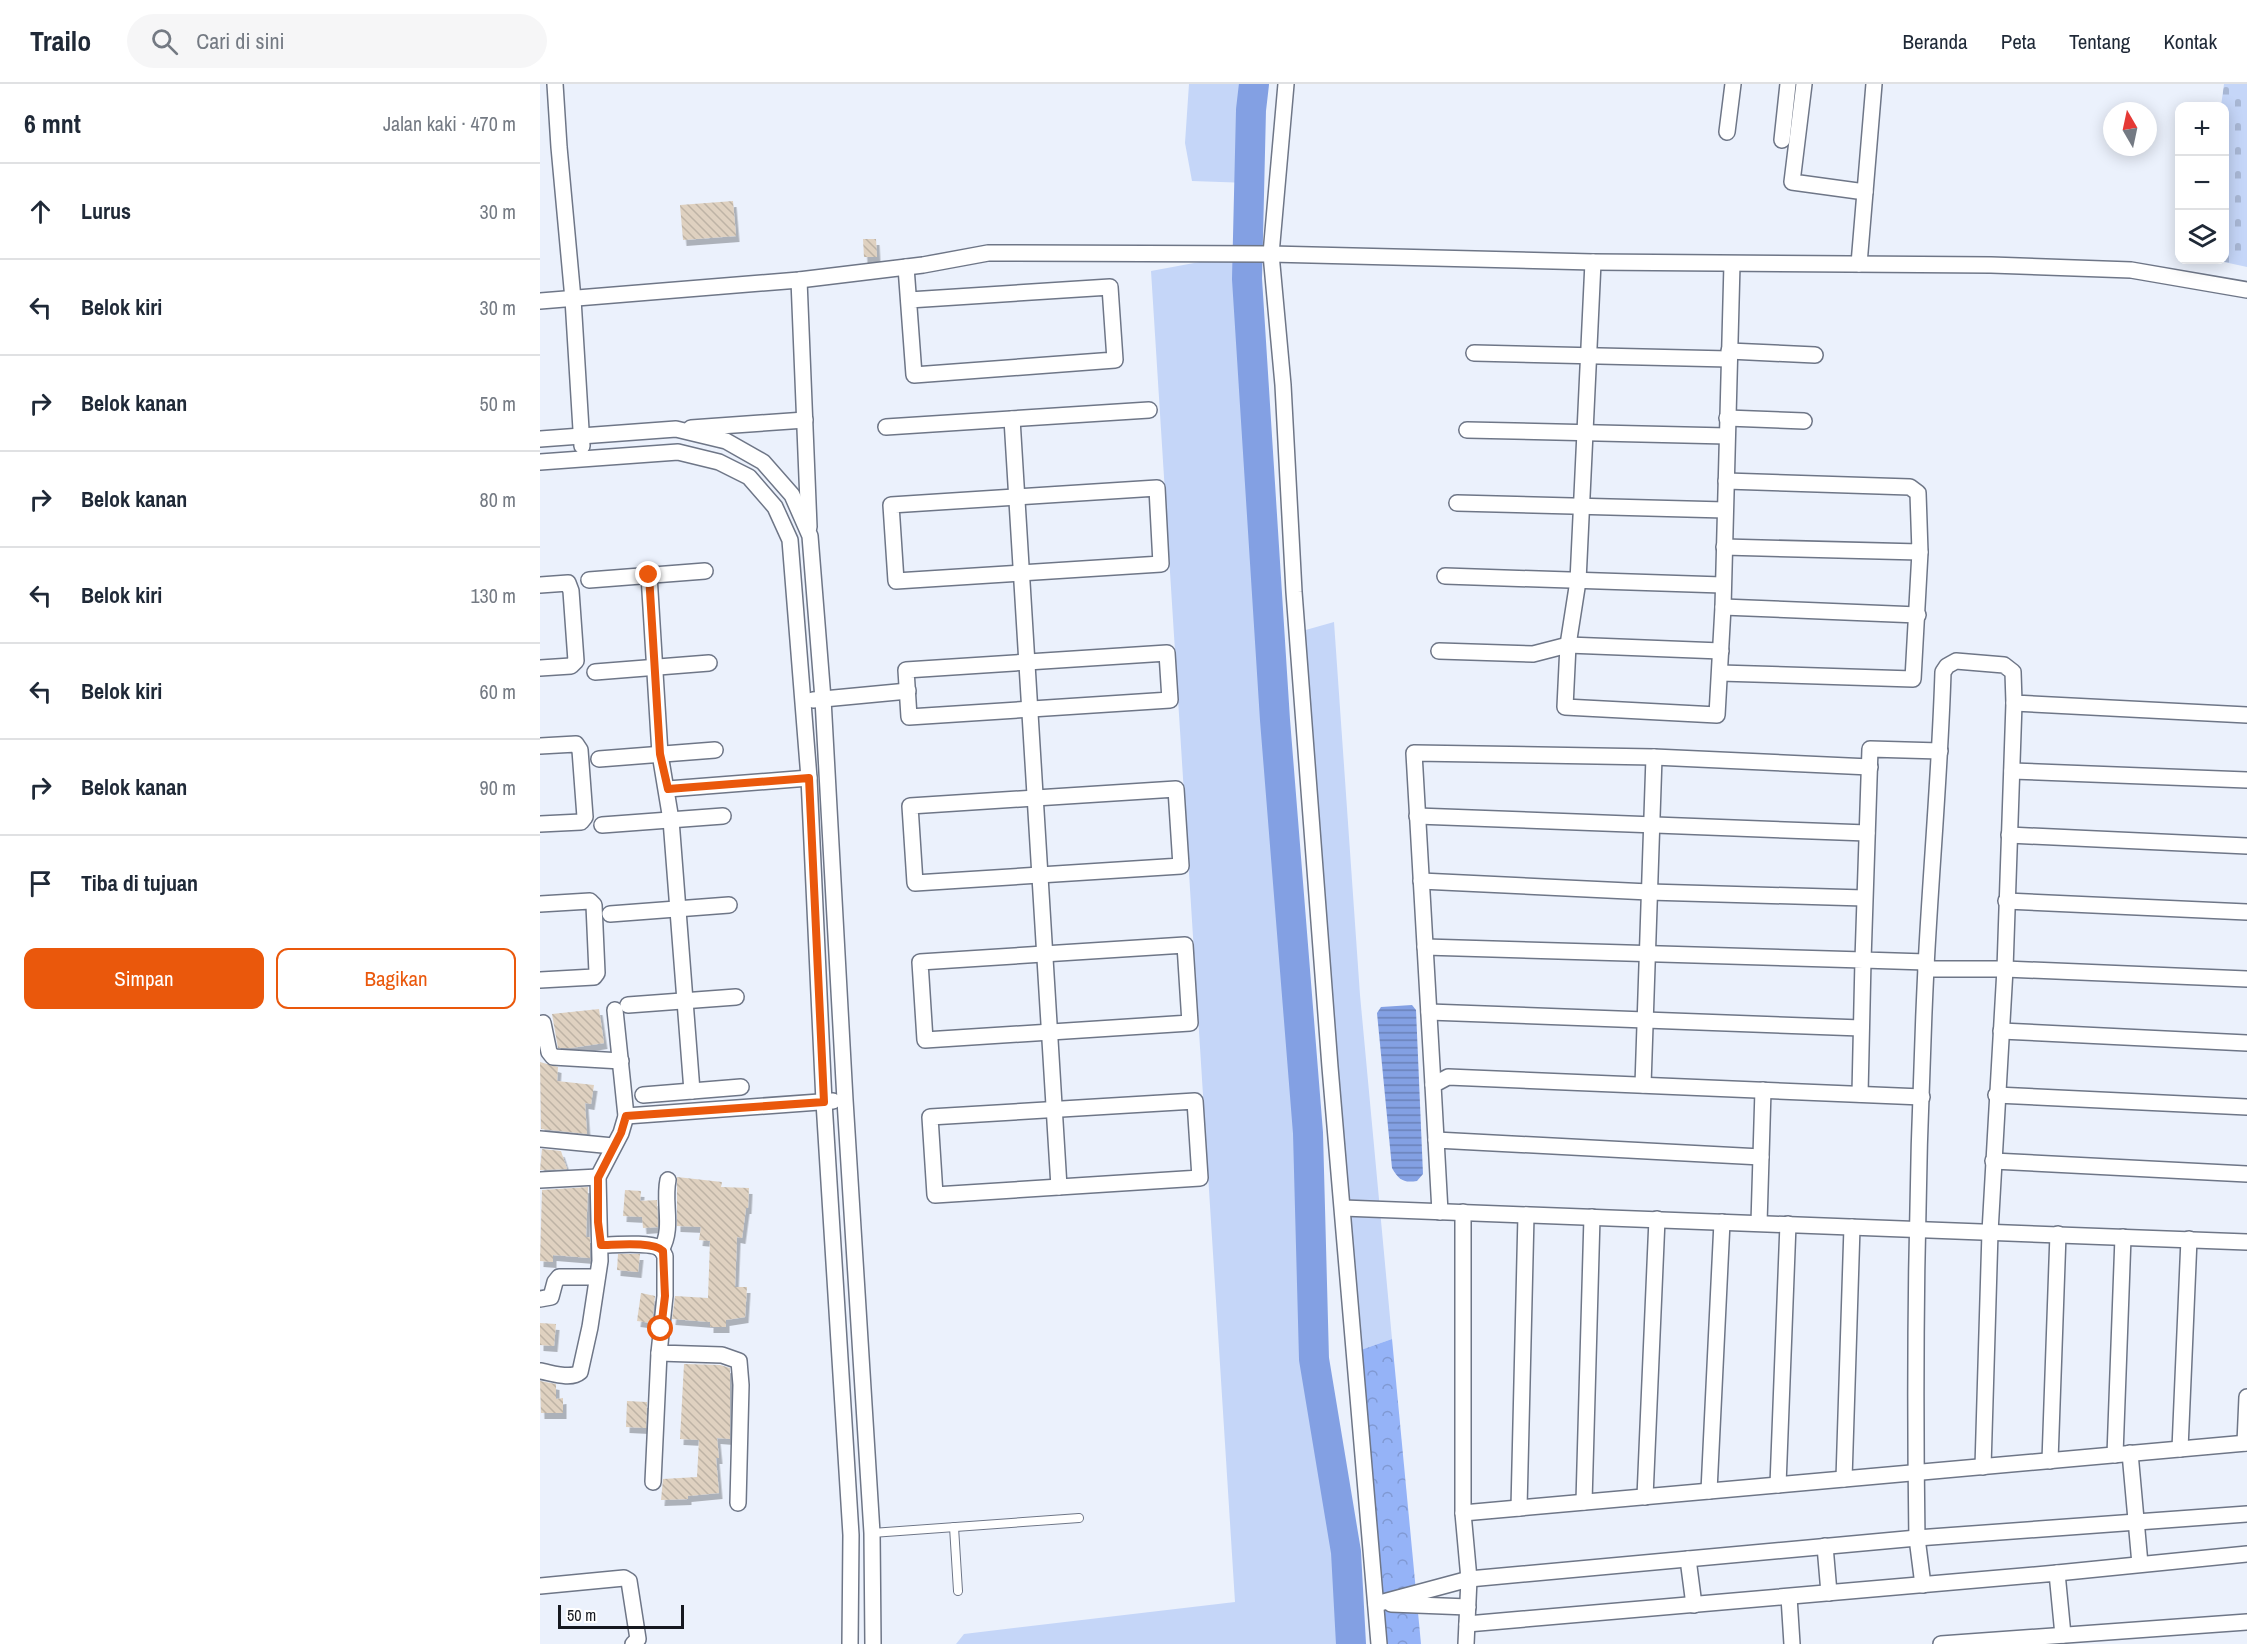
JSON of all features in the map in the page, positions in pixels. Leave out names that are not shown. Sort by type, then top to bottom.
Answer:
[{"type":"street","points":[[555,84],[573,298],[583,458]]},
{"type":"street","points":[[1286,84],[1267,254],[1283,385],[1294,592],[1330,1067],[1380,1644]]},
{"type":"street","points":[[1727,132],[1733,84]]},
{"type":"street","points":[[1782,140],[1788,84]]},
{"type":"street","points":[[1804,84],[1792,182],[1865,192]]},
{"type":"street","points":[[1859,264],[1874,84]]},
{"type":"street","points":[[540,301],[799,280],[906,267],[988,253],[1229,252],[1593,262],[1991,265],[2131,270],[2247,290]]},
{"type":"street","points":[[1593,262],[1578,581],[1568,645],[1565,707],[1717,716],[1723,607],[1731,264]]},
{"type":"street","points":[[906,267],[914,375],[1115,360],[1110,287],[909,300]]},
{"type":"street","points":[[799,280],[810,536],[823,699],[844,1100],[872,1533],[873,1644]]},
{"type":"street","points":[[1474,353],[1589,357],[1815,355]]},
{"type":"street","points":[[886,427],[1149,410]]},
{"type":"street","points":[[1727,418],[1804,421]]},
{"type":"street","points":[[1012,419],[1059,1187]]},
{"type":"street","points":[[540,440],[805,420]]},
{"type":"street","points":[[676,429],[726,441],[763,462],[792,495],[810,536]]},
{"type":"street","points":[[1467,430],[1726,436]]},
{"type":"street","points":[[540,462],[678,452],[719,462],[749,477],[775,507],[790,540],[809,778],[824,1102],[851,1535],[850,1644]]},
{"type":"street","points":[[1720,673],[1913,679],[1920,552],[1918,494],[1914,489],[1726,482]]},
{"type":"street","points":[[1157,488],[1161,564],[1021,573],[896,581],[891,505],[1157,488]]},
{"type":"street","points":[[1457,503],[1725,510]]},
{"type":"street","points":[[1724,547],[1920,552]]},
{"type":"street","points":[[589,580],[705,571]]},
{"type":"street","points":[[649,575],[660,754],[668,789],[671,820],[692,1091]]},
{"type":"street","points":[[1445,576],[1722,585]]},
{"type":"street","points":[[540,585],[568,583],[571,591],[576,661],[571,666],[540,668]]},
{"type":"street","points":[[1723,607],[1918,615]]},
{"type":"street","points":[[1439,651],[1533,654],[1568,645],[1721,651]]},
{"type":"street","points":[[1167,653],[1170,700],[909,717],[908,691],[906,670],[1167,653]]},
{"type":"street","points":[[1923,1585],[1917,1538],[1916,1229],[1926,965],[1943,672],[1947,666],[1956,661],[2004,665],[2013,672],[2012,771],[1990,1232],[1983,1467]]},
{"type":"street","points":[[595,672],[709,663]]},
{"type":"street","points":[[804,700],[908,691]]},
{"type":"street","points":[[2014,703],[2247,715]]},
{"type":"street","points":[[540,746],[576,744],[580,750],[585,817],[581,822],[540,824]]},
{"type":"street","points":[[1860,1094],[1870,749],[1940,751]]},
{"type":"street","points":[[599,759],[715,750]]},
{"type":"street","points":[[1440,1212],[1414,753],[1654,757],[1870,767]]},
{"type":"street","points":[[1643,1085],[1654,757]]},
{"type":"street","points":[[2012,771],[2247,780]]},
{"type":"street","points":[[668,789],[809,778]]},
{"type":"street","points":[[1176,789],[1181,866],[1040,875],[915,883],[910,806],[1176,789]]},
{"type":"street","points":[[602,825],[723,816]]},
{"type":"street","points":[[1418,816],[1868,833]]},
{"type":"street","points":[[2008,835],[2247,846]]},
{"type":"street","points":[[1421,881],[1650,892],[1864,898]]},
{"type":"street","points":[[540,904],[590,901],[594,905],[597,973],[594,977],[540,980]]},
{"type":"street","points":[[2006,901],[2247,912]]},
{"type":"street","points":[[610,914],[729,905]]},
{"type":"street","points":[[1185,945],[1190,1023],[1049,1032],[925,1040],[920,962],[1185,945]]},
{"type":"street","points":[[1425,947],[1863,960],[2004,969],[2247,979]]},
{"type":"street","points":[[540,1371],[573,1376],[580,1371],[601,1245],[598,1222],[598,1178],[621,1133],[626,1116],[621,1060],[622,1007],[736,997]]},
{"type":"street","points":[[1429,1012],[1645,1018],[1862,1028]]},
{"type":"street","points":[[543,1023],[549,1052],[554,1057],[621,1060]]},
{"type":"street","points":[[2001,1031],[2247,1043]]},
{"type":"street","points":[[1433,1085],[1448,1077],[1922,1097]]},
{"type":"street","points":[[643,1095],[741,1087]]},
{"type":"street","points":[[1759,1223],[1763,1090]]},
{"type":"street","points":[[1996,1095],[2247,1107]]},
{"type":"street","points":[[626,1116],[844,1100]]},
{"type":"street","points":[[1195,1101],[1200,1178],[1059,1187],[935,1195],[930,1117],[1195,1101]]},
{"type":"street","points":[[540,1139],[613,1146]]},
{"type":"street","points":[[1436,1140],[1761,1157]]},
{"type":"street","points":[[1993,1161],[2247,1174]]},
{"type":"street","points":[[540,1180],[598,1178]]},
{"type":"street","points":[[661,1250],[668,1234],[666,1194],[668,1180]]},
{"type":"street","points":[[1343,1208],[2247,1242]]},
{"type":"street","points":[[1463,1212],[1463,1513],[1469,1579],[1466,1644]]},
{"type":"street","points":[[1519,1508],[1526,1215]]},
{"type":"street","points":[[1584,1502],[1592,1217]]},
{"type":"street","points":[[1645,1497],[1657,1220]]},
{"type":"street","points":[[1709,1491],[1722,1222]]},
{"type":"street","points":[[1778,1485],[1788,1224]]},
{"type":"street","points":[[1844,1479],[1852,1227]]},
{"type":"street","points":[[2050,1461],[2058,1234]]},
{"type":"street","points":[[2122,1237],[2123,1454],[2136,1522],[2139,1564]]},
{"type":"street","points":[[2180,1449],[2189,1239]]},
{"type":"street","points":[[601,1245],[651,1246],[661,1250],[664,1256],[665,1296],[659,1353],[653,1482]]},
{"type":"street","points":[[540,1299],[551,1297],[555,1282],[559,1277],[597,1277]]},
{"type":"street","points":[[659,1353],[722,1355],[739,1361],[741,1385],[738,1503]]},
{"type":"street","points":[[1463,1513],[2246,1443],[2247,1396]]},
{"type":"street","points":[[1376,1604],[1469,1579],[1917,1538],[2247,1514]]},
{"type":"street","points":[[1824,1546],[1829,1593]]},
{"type":"street","points":[[1467,1624],[2057,1573],[2247,1554]]},
{"type":"street","points":[[1689,1559],[1694,1605]]},
{"type":"street","points":[[2057,1573],[2063,1635]]},
{"type":"street","points":[[540,1586],[624,1578],[629,1581],[638,1639],[633,1644]]},
{"type":"street","points":[[1789,1597],[1792,1644]]},
{"type":"street","points":[[1376,1604],[1468,1607]]},
{"type":"street","points":[[1941,1644],[2247,1622]]},
{"type":"lane","points":[[872,1533],[1079,1518]]},
{"type":"lane","points":[[954,1527],[958,1591]]},
{"type":"green space","points":[[1189,84],[1254,84],[1249,183],[1192,181],[1185,143]]},
{"type":"green space","points":[[2224,84],[2247,84],[2247,267],[2229,263],[2229,102],[2222,102]]},
{"type":"green space","points":[[1248,253],[1247,279],[1270,645],[1308,1133],[1315,1365],[1346,1552],[1351,1644],[956,1644],[964,1634],[1235,1602],[1151,271]]},
{"type":"green space","points":[[1334,622],[1360,995],[1392,1339],[1355,1352],[1295,633]]},
{"type":"green space","points":[[1392,1339],[1421,1644],[1379,1644],[1355,1352]]},
{"type":"shaded area","points":[[1412,1005],[1416,1010],[1423,1174],[1417,1181],[1408,1182],[1399,1178],[1392,1168],[1377,1013],[1381,1007]]},
{"type":"building","points":[[733,201],[736,236],[683,240],[680,205]]},
{"type":"building","points":[[863,239],[876,239],[877,257],[864,257]]},
{"type":"building","points":[[599,1009],[604,1043],[558,1048],[552,1014]]},
{"type":"building","points":[[540,1062],[558,1067],[557,1081],[594,1085],[591,1104],[585,1103],[587,1134],[541,1129]]},
{"type":"building","points":[[542,1149],[561,1151],[567,1169],[540,1170]]},
{"type":"building","points":[[677,1177],[722,1182],[721,1187],[749,1188],[742,1238],[737,1237],[735,1287],[747,1287],[745,1317],[726,1320],[726,1327],[710,1327],[710,1322],[672,1319],[675,1296],[708,1298],[710,1241],[699,1240],[701,1227],[677,1226]]},
{"type":"building","points":[[588,1187],[586,1237],[590,1237],[590,1258],[553,1255],[553,1262],[540,1261],[542,1190]]},
{"type":"building","points":[[625,1190],[641,1191],[640,1201],[657,1200],[658,1227],[643,1228],[642,1217],[623,1216]]},
{"type":"building","points":[[618,1254],[640,1254],[638,1272],[617,1270]]},
{"type":"building","points":[[641,1293],[655,1296],[652,1323],[637,1321]]},
{"type":"building","points":[[540,1323],[556,1324],[554,1346],[540,1345]]},
{"type":"building","points":[[684,1364],[720,1365],[730,1368],[730,1439],[717,1438],[719,1493],[688,1496],[688,1499],[661,1500],[663,1479],[697,1477],[699,1440],[680,1439]]},
{"type":"building","points":[[540,1381],[556,1384],[556,1399],[563,1398],[563,1413],[541,1413]]},
{"type":"building","points":[[627,1401],[647,1402],[646,1428],[626,1427]]},
{"type":"waterway","points":[[1254,84],[1251,110],[1247,279],[1275,720],[1308,1133],[1314,1359],[1346,1552],[1351,1644]]},
{"type":"route","points":[[649,575],[660,754],[668,789],[809,778],[824,1102],[626,1116],[621,1133],[602,1166],[598,1178],[598,1222],[601,1245],[651,1246],[663,1251],[665,1296],[661,1329]]}]
